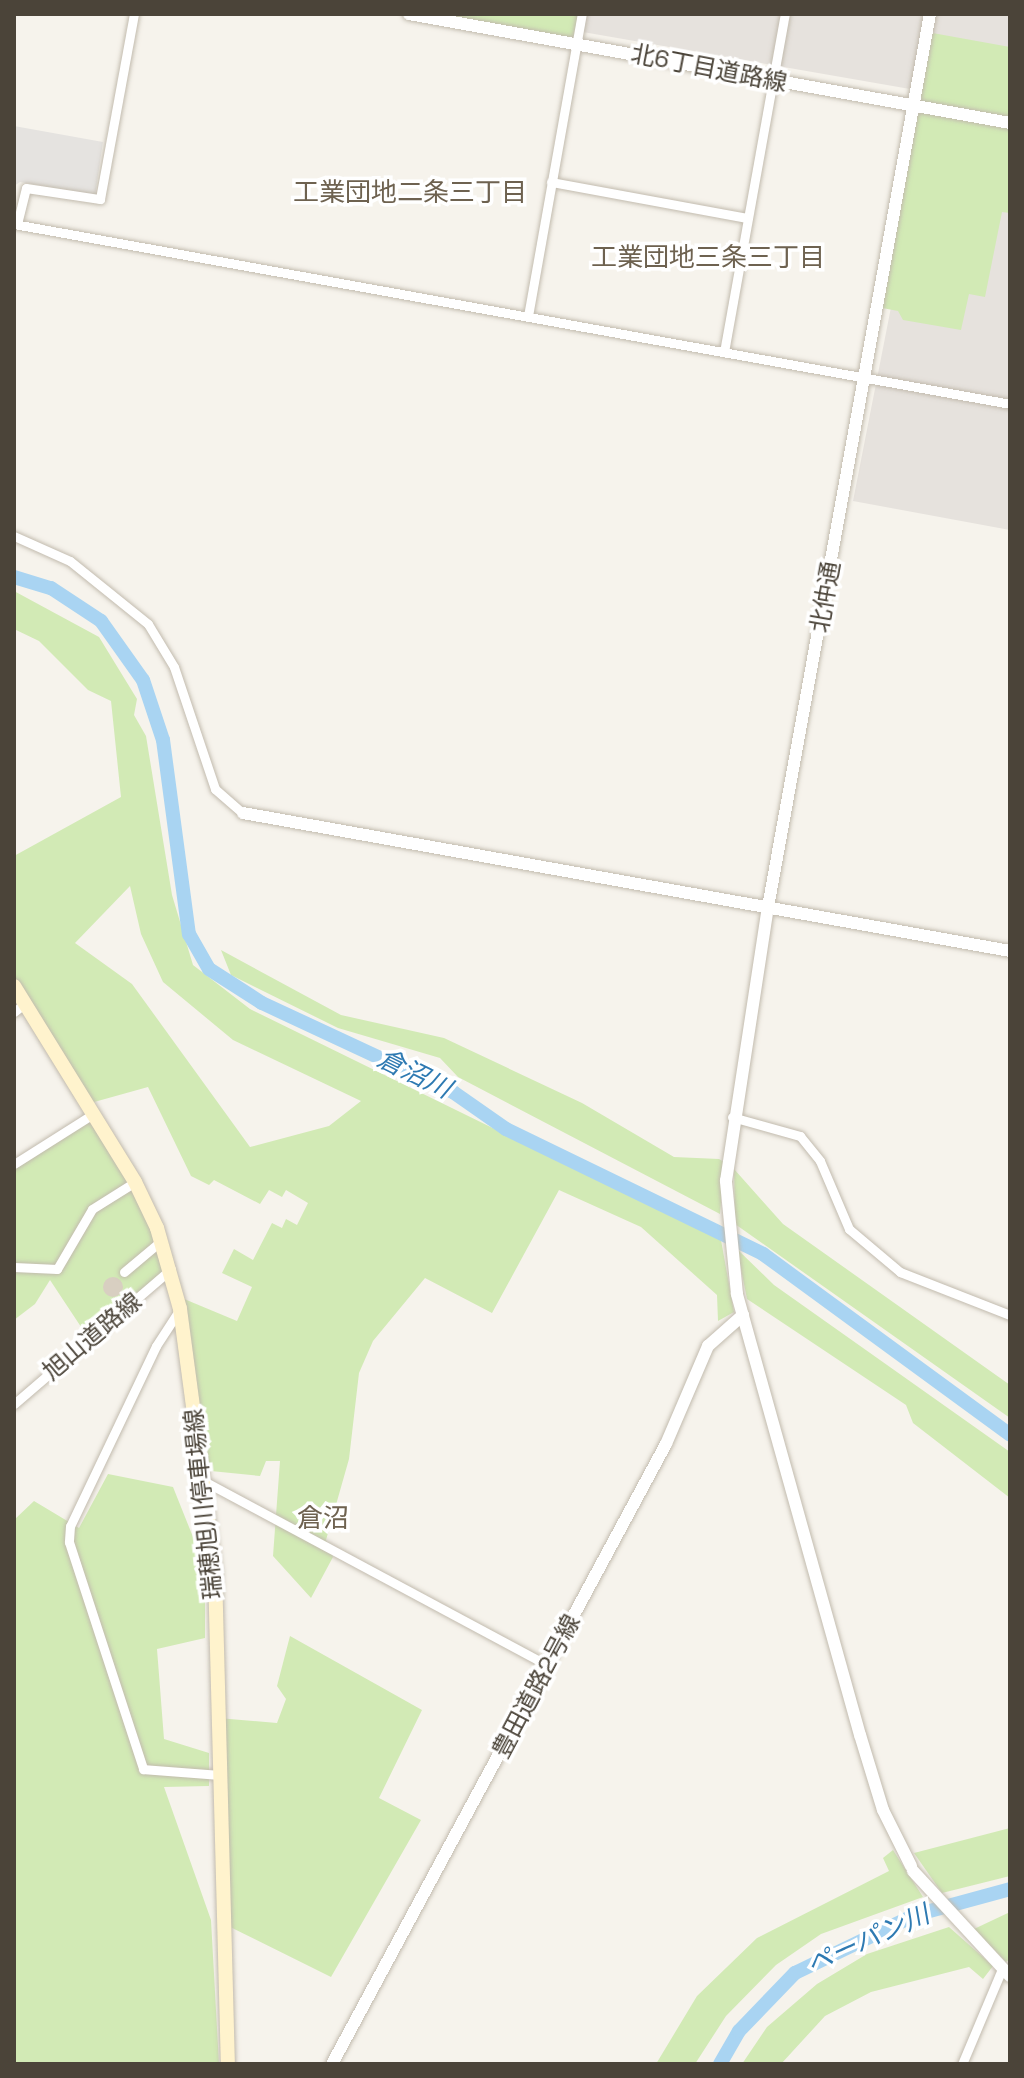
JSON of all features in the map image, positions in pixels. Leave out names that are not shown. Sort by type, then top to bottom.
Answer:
[{"type":"main road","name":"瑞穂旭川停車場線","points":[[14,986],[19,1008],[93,1114],[135,1182],[171,1269],[180,1309],[215,1572],[228,2064]]},
{"type":"street","points":[[134,14],[100,199],[26,188],[16,224],[1010,404]]},
{"type":"street","name":"北6丁目道路線","points":[[409,14],[1010,123]]},
{"type":"street","points":[[528,316],[582,14]]},
{"type":"street","points":[[724,352],[785,14]]},
{"type":"street","name":"北仲通","points":[[930,14],[768,907],[732,1117],[726,1181],[735,1280],[743,1315],[883,1810],[912,1869],[968,1937],[1006,1972]]},
{"type":"street","points":[[551,182],[747,218]]},
{"type":"street","points":[[14,536],[70,561],[148,624],[174,667],[215,789],[243,813],[1010,951]]},
{"type":"street","points":[[14,1164],[93,1114]]},
{"type":"street","points":[[732,1117],[800,1136],[820,1161],[849,1229],[900,1272],[1010,1315]]},
{"type":"street","points":[[14,1267],[57,1269],[92,1209],[135,1182]]},
{"type":"street","points":[[124,1272],[161,1241]]},
{"type":"street","name":"旭山道路線","points":[[14,1404],[171,1269]]},
{"type":"street","points":[[180,1309],[156,1346],[70,1526],[69,1542],[143,1769],[219,1775]]},
{"type":"street","name":"豊田道路2号線","points":[[332,2064],[666,1444],[708,1346],[743,1315]]},
{"type":"street","points":[[202,1480],[547,1665]]},
{"type":"street","points":[[962,2064],[1006,1972]]},
{"type":"shaded area","points":[[479,14],[1010,14],[1010,530],[853,501],[933,93]]},
{"type":"shaded area","points":[[14,126],[103,142],[95,195],[20,182],[14,186]]},
{"type":"green space","points":[[454,14],[582,14],[577,44],[452,22]]},
{"type":"green space","points":[[927,32],[1010,47],[1010,213],[1002,212],[985,297],[969,294],[961,330],[903,320],[898,311],[877,307]]},
{"type":"green space","points":[[14,591],[99,637],[137,699],[134,715],[146,736],[172,895],[193,965],[250,1009],[721,1240],[734,1312],[718,1321],[717,1295],[641,1227],[559,1190],[492,1313],[425,1278],[373,1341],[359,1373],[349,1459],[326,1540],[333,1557],[311,1598],[273,1556],[280,1461],[266,1461],[260,1476],[201,1470],[177,1296],[237,1321],[252,1287],[222,1273],[234,1249],[253,1260],[272,1223],[282,1228],[286,1219],[297,1225],[308,1203],[286,1190],[282,1197],[269,1190],[260,1204],[214,1180],[209,1185],[191,1176],[148,1087],[87,1104],[14,986],[14,856],[121,797],[111,701],[88,690],[39,641],[14,629]],"holes":[[[130,886],[141,934],[163,982],[233,1040],[361,1101],[329,1126],[250,1147],[132,984],[75,943]]]},
{"type":"green space","points":[[221,950],[341,1015],[444,1038],[582,1103],[674,1157],[719,1159],[724,1162],[720,1214],[458,1077],[440,1058],[338,1028],[231,975]]},
{"type":"green space","points":[[93,1114],[171,1269],[89,1339],[50,1280],[35,1304],[14,1320],[14,1164]]},
{"type":"green space","points":[[734,1169],[783,1224],[1010,1385],[1010,1418],[735,1224]]},
{"type":"green space","points":[[737,1249],[774,1285],[1010,1452],[1010,1498],[913,1423],[906,1405],[747,1299]]},
{"type":"green space","points":[[108,1474],[173,1487],[205,1567],[205,1638],[157,1649],[164,1739],[209,1753],[209,1786],[164,1787],[211,1920],[219,2064],[14,2064],[14,1520],[34,1501],[79,1528]]},
{"type":"green space","points":[[290,1636],[422,1710],[379,1798],[421,1820],[331,1977],[222,1923],[218,1718],[277,1723],[286,1699],[277,1686]]},
{"type":"green space","points":[[1010,1828],[1010,1876],[942,1893],[914,1853]]},
{"type":"green space","points":[[893,1850],[923,1897],[821,1934],[776,1965],[726,2016],[695,2064],[656,2064],[697,1996],[757,1938],[889,1871],[883,1858]]},
{"type":"green space","points":[[1010,1912],[1010,1959],[1006,1962],[974,1929]]},
{"type":"green space","points":[[949,1927],[993,1966],[983,1979],[969,1967],[871,1992],[825,2016],[781,2064],[742,2064],[767,2027],[817,1984],[867,1954]]},
{"type":"building","points":[[109,1277],[117,1277],[123,1287],[117,1297],[109,1297],[103,1291],[103,1283]]},
{"type":"waterway","name":"倉沼川","points":[[14,577],[51,588],[101,621],[143,680],[163,740],[189,934],[209,969],[262,1003],[453,1092],[506,1129],[763,1254],[1010,1435]]},
{"type":"waterway","name":"ペーパン川","points":[[720,2064],[739,2031],[795,1973],[915,1915],[1010,1889]]},
{"type":"district","name":"工業団地二条三丁目","points":[[410,193]]},
{"type":"district","name":"工業団地三条三丁目","points":[[708,258]]},
{"type":"district","name":"倉沼","points":[[323,1519]]}]
